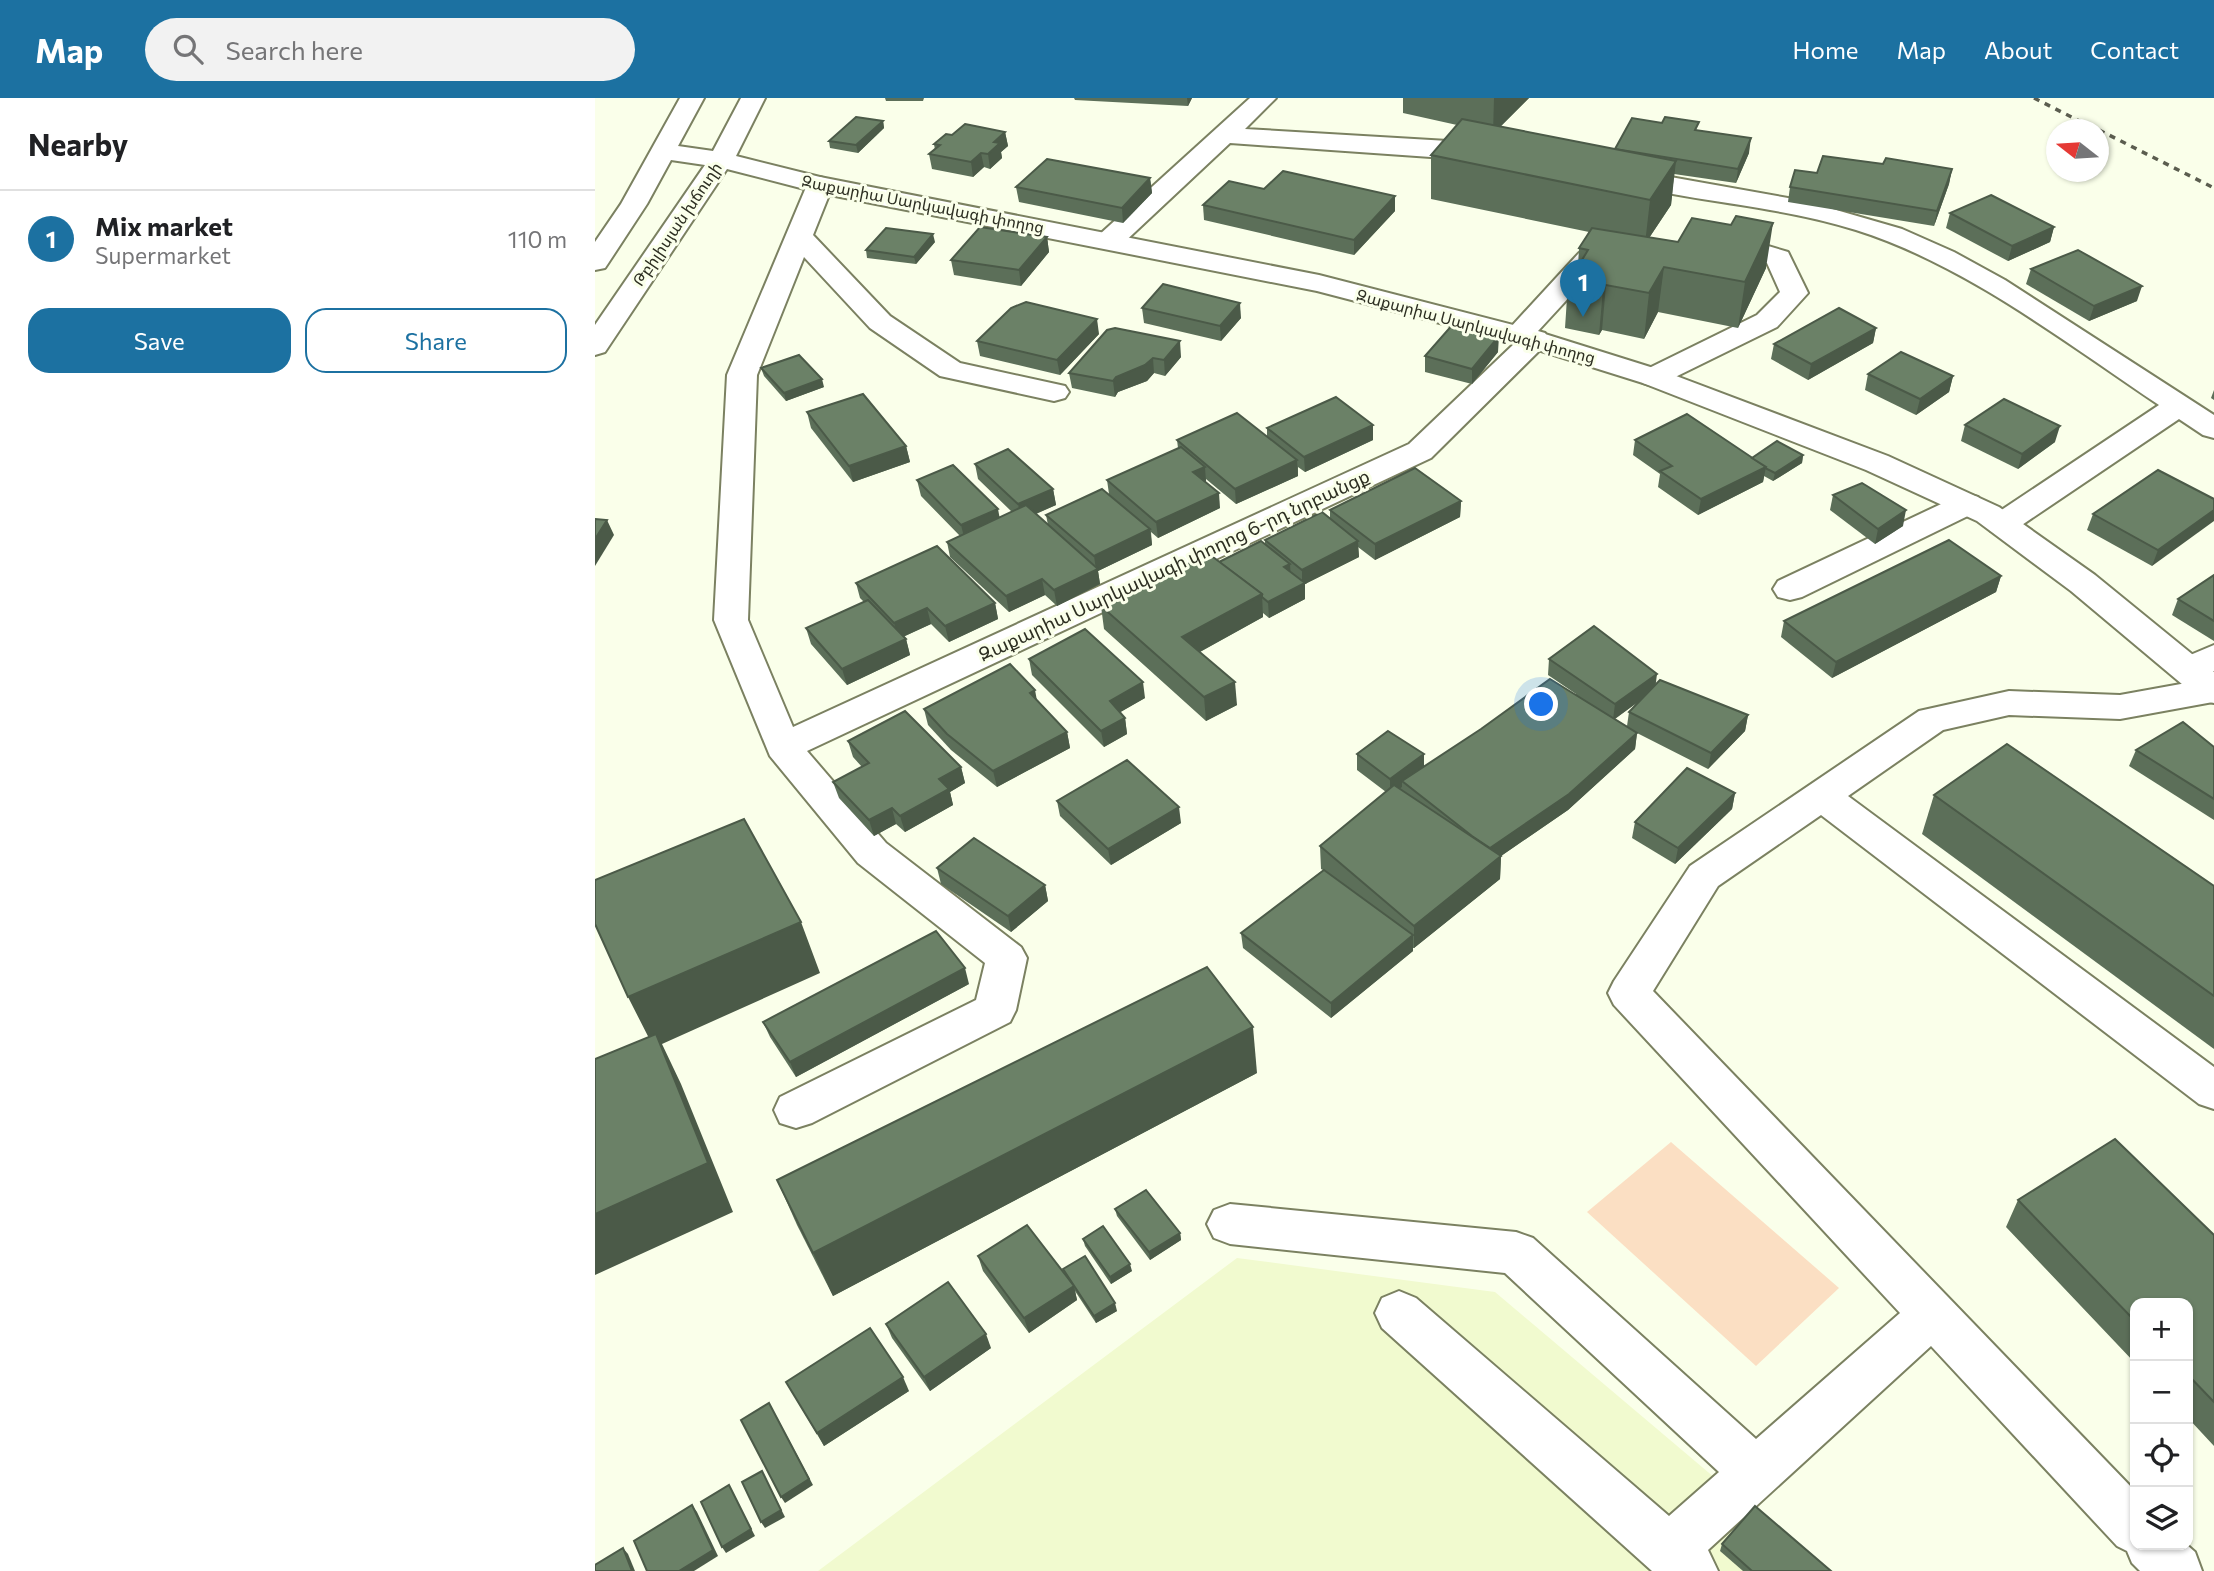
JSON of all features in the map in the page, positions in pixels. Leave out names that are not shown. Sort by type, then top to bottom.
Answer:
[{"type":"street","points":[[595,262],[634,204],[692,98]]},
{"type":"street","name":"Թբիլիսյան խճուղի","points":[[595,346],[721,160],[753,98]]},
{"type":"street","points":[[1109,240],[1263,98]]},
{"type":"street","points":[[1225,135],[1465,149],[1519,159]]},
{"type":"street","name":"Զաքարիա Սարկավագի փողոց","points":[[661,151],[721,160],[820,185],[1318,283],[1527,337],[1653,377],[1877,463],[1967,504],[2002,524],[2207,677]]},
{"type":"street","points":[[1600,173],[1815,212],[1867,225],[1908,241],[1962,267],[2010,295],[2214,429]]},
{"type":"street","points":[[796,1110],[995,1010],[1007,958],[872,853],[783,747],[731,620],[742,375],[820,185]]},
{"type":"street","points":[[799,236],[880,322],[950,370],[1054,392]]},
{"type":"street","points":[[1653,377],[1767,321],[1794,293],[1778,258],[1748,248],[1711,244],[1688,249]]},
{"type":"street","name":"Զաքարիա Սարկավագի փողոց 6-րդ նրբանցք","points":[[783,747],[1420,451],[1527,337],[1590,258],[1646,258]]},
{"type":"street","points":[[2002,524],[2179,405]]},
{"type":"street","points":[[1790,589],[1967,504]]},
{"type":"street","points":[[2130,1523],[1629,993],[1704,876],[1932,720],[2009,703],[2120,707],[2207,677]]},
{"type":"street","points":[[1821,795],[2214,1091]]},
{"type":"street","points":[[1230,1224],[1516,1253],[1756,1473]]},
{"type":"street","points":[[1399,1313],[1681,1561],[1756,1473],[1933,1314]]},
{"type":"street","points":[[2156,1550],[2176,1571]]},
{"type":"shaded area","points":[[1671,1142],[1839,1288],[1756,1366],[1587,1212]]},
{"type":"shaded area","points":[[1237,1258],[1495,1292],[1825,1571],[818,1571]]},
{"type":"building","points":[[856,117],[883,121],[856,145],[829,141]]},
{"type":"building","points":[[1665,117],[1699,122],[1695,130],[1751,138],[1738,169],[1615,149],[1632,118],[1662,123]]},
{"type":"building","points":[[1462,119],[1676,161],[1650,200],[1431,155]]},
{"type":"building","points":[[965,124],[1005,132],[994,142],[1000,143],[988,154],[981,153],[971,162],[929,154],[940,145],[934,144],[946,134],[952,135]]},
{"type":"building","points":[[1823,156],[1883,164],[1886,158],[1952,169],[1937,211],[1790,187],[1795,170],[1817,173]]},
{"type":"building","points":[[1047,159],[1150,178],[1122,208],[1016,187]]},
{"type":"building","points":[[1283,171],[1395,196],[1354,240],[1203,205],[1229,181],[1264,189]]},
{"type":"building","points":[[1991,195],[2054,227],[2012,246],[1950,213]]},
{"type":"building","points":[[1736,216],[1773,223],[1745,282],[1664,267],[1649,293],[1606,285],[1603,289],[1568,283],[1588,250],[1579,248],[1592,228],[1678,242],[1692,218],[1731,225]]},
{"type":"building","points":[[980,227],[1047,237],[1019,270],[951,260]]},
{"type":"building","points":[[886,228],[933,234],[914,257],[866,250]]},
{"type":"building","points":[[2078,250],[2142,286],[2094,306],[2031,269]]},
{"type":"building","points":[[1163,284],[1240,303],[1220,326],[1142,308]]},
{"type":"building","points":[[1026,302],[1097,319],[1057,360],[977,341],[1011,308]]},
{"type":"building","points":[[1839,308],[1876,328],[1811,364],[1774,344]]},
{"type":"building","points":[[1453,324],[1499,336],[1472,369],[1425,356]]},
{"type":"building","points":[[1115,328],[1180,341],[1164,360],[1153,358],[1113,381],[1069,373],[1107,330]]},
{"type":"building","points":[[1901,352],[1953,376],[1920,399],[1868,374]]},
{"type":"building","points":[[799,355],[822,379],[784,393],[761,368]]},
{"type":"building","points":[[863,394],[906,446],[849,466],[807,412]]},
{"type":"building","points":[[1336,397],[1373,425],[1304,457],[1267,428]]},
{"type":"building","points":[[2004,399],[2060,426],[2022,454],[1965,425]]},
{"type":"building","points":[[1237,413],[1297,460],[1235,489],[1177,440]]},
{"type":"building","points":[[1687,414],[1766,467],[1701,499],[1660,471],[1672,466],[1635,440]]},
{"type":"building","points":[[1777,441],[1803,455],[1775,473],[1752,458]]},
{"type":"building","points":[[1181,447],[1205,467],[1193,472],[1219,493],[1156,522],[1107,480]]},
{"type":"building","points":[[1008,449],[1053,489],[1018,504],[975,464]]},
{"type":"building","points":[[953,465],[998,509],[961,525],[917,480]]},
{"type":"building","points":[[1415,468],[1461,501],[1375,544],[1330,510]]},
{"type":"building","points":[[2158,470],[2214,499],[2214,510],[2158,550],[2093,514]]},
{"type":"building","points":[[1862,483],[1906,510],[1878,529],[1833,495]]},
{"type":"building","points":[[1102,489],[1150,529],[1094,556],[1046,515]]},
{"type":"building","points":[[1026,505],[1098,569],[1054,590],[1042,579],[1006,596],[947,542]]},
{"type":"building","points":[[1322,512],[1358,541],[1302,570],[1265,540]]},
{"type":"building","points":[[595,519],[607,520],[595,539]]},
{"type":"building","points":[[1949,540],[2001,576],[1836,662],[1784,621]]},
{"type":"building","points":[[1261,541],[1290,564],[1284,567],[1305,583],[1268,602],[1262,594],[1219,562]]},
{"type":"building","points":[[937,546],[995,603],[945,626],[927,608],[894,623],[856,583]]},
{"type":"building","points":[[1209,554],[1262,594],[1182,637],[1235,682],[1204,697],[1101,606]]},
{"type":"building","points":[[2214,575],[2214,621],[2178,599]]},
{"type":"building","points":[[868,600],[906,639],[842,669],[806,628]]},
{"type":"building","points":[[1594,626],[1657,674],[1615,704],[1549,659]]},
{"type":"building","points":[[1085,629],[1143,682],[1110,701],[1125,718],[1101,731],[1029,659]]},
{"type":"building","points":[[1010,664],[1035,690],[1030,693],[1067,732],[993,771],[947,734],[924,709]]},
{"type":"building","points":[[1550,679],[1637,733],[1569,794],[1490,848],[1402,781],[1481,729]]},
{"type":"building","points":[[1660,680],[1748,715],[1711,753],[1629,712]]},
{"type":"building","points":[[905,711],[961,767],[939,779],[949,789],[900,816],[892,808],[869,820],[833,782],[869,763],[848,741]]},
{"type":"building","points":[[2183,722],[2214,747],[2214,799],[2136,750]]},
{"type":"building","points":[[1388,731],[1424,754],[1390,779],[1357,754]]},
{"type":"building","points":[[2007,744],[2214,886],[2214,996],[1934,795]]},
{"type":"building","points":[[1127,760],[1179,807],[1108,849],[1057,801]]},
{"type":"building","points":[[1687,768],[1735,793],[1678,848],[1635,822]]},
{"type":"building","points":[[1394,785],[1501,856],[1414,926],[1320,846]]},
{"type":"building","points":[[744,819],[801,922],[628,997],[595,924],[595,880]]},
{"type":"building","points":[[974,838],[1045,885],[1008,916],[937,868]]},
{"type":"building","points":[[1324,870],[1413,935],[1331,1003],[1241,933]]},
{"type":"building","points":[[936,931],[965,968],[790,1062],[763,1022]]},
{"type":"building","points":[[1207,967],[1253,1027],[813,1253],[777,1180]]},
{"type":"building","points":[[656,1034],[708,1163],[595,1214],[595,1059]]},
{"type":"building","points":[[2115,1139],[2214,1235],[2214,1402],[2193,1380],[2193,1298],[2130,1298],[2130,1316],[2018,1200]]},
{"type":"building","points":[[1146,1190],[1180,1233],[1149,1252],[1115,1209]]},
{"type":"building","points":[[1027,1225],[1074,1286],[1024,1318],[978,1256]]},
{"type":"building","points":[[1103,1226],[1130,1264],[1110,1277],[1083,1239]]},
{"type":"building","points":[[1085,1256],[1115,1303],[1094,1316],[1063,1269]]},
{"type":"building","points":[[948,1282],[986,1334],[924,1377],[886,1324]]},
{"type":"building","points":[[870,1328],[903,1377],[817,1433],[786,1382]]},
{"type":"building","points":[[769,1403],[809,1479],[781,1497],[741,1420]]},
{"type":"building","points":[[762,1471],[781,1510],[761,1522],[742,1482]]},
{"type":"building","points":[[729,1485],[751,1529],[722,1547],[701,1502]]},
{"type":"building","points":[[692,1505],[713,1550],[679,1571],[647,1571],[634,1541]]},
{"type":"building","points":[[1755,1506],[1831,1571],[1752,1571],[1722,1544]]},
{"type":"building","points":[[623,1548],[632,1571],[595,1571],[595,1565]]},
{"type":"railway","points":[[2034,98],[2075,119]]},
{"type":"railway","points":[[2109,135],[2214,188]]},
{"type":"place","name":"Mix market","points":[[1583,317]]}]
